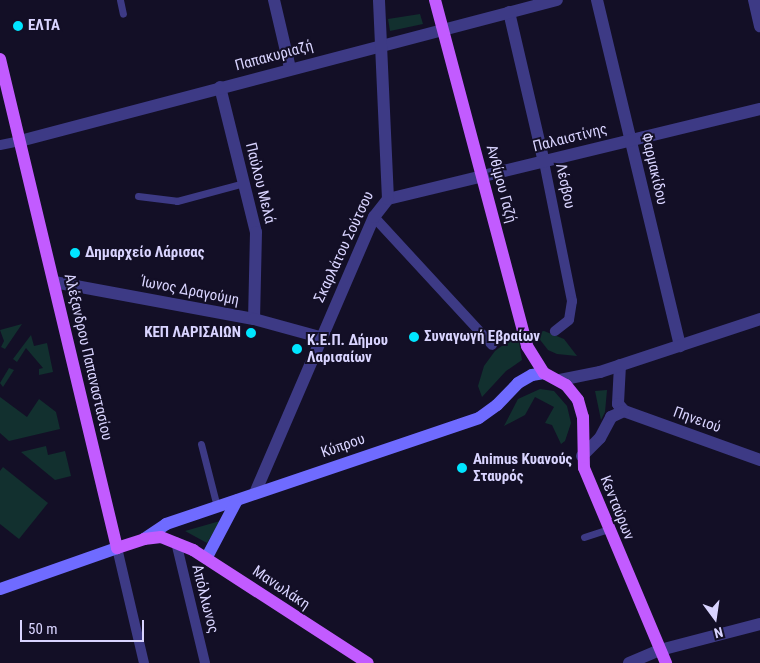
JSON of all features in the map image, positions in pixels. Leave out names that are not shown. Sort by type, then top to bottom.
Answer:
[{"type":"main road","name":"Ανθίμου Γαζή","points":[[435,0],[527,346],[544,373]]},
{"type":"main road","name":"Αλέξανδρου Παπαναστασίου","points":[[0,58],[117,548]]},
{"type":"main road","name":"Κενταύρων","points":[[544,373],[560,380],[576,396],[582,411],[582,456],[608,529],[666,663]]},
{"type":"main road","name":"Κύπρου","points":[[144,539],[166,524],[482,416],[518,382],[532,375],[544,373]]},
{"type":"main road","points":[[207,557],[237,500]]},
{"type":"main road","name":"Κύπρου","points":[[0,589],[144,539],[160,537],[176,542]]},
{"type":"main road","name":"Μανωλάκη","points":[[176,542],[207,557],[368,663]]},
{"type":"street","points":[[274,0],[290,68]]},
{"type":"street","name":"Σκαρλάτου Σούτσου","points":[[255,493],[320,337],[374,217],[388,200],[379,0]]},
{"type":"street","name":"Παπακυριαζή","points":[[0,145],[556,0]]},
{"type":"street","name":"Φαρμακίδου","points":[[597,0],[680,346]]},
{"type":"street","points":[[754,0],[760,26]]},
{"type":"street","name":"Λέσβου","points":[[509,12],[544,162],[572,301],[569,320],[555,331]]},
{"type":"street","name":"Παύλου Μελά","points":[[220,87],[256,232],[254,319]]},
{"type":"street","name":"Παλαιστίνης","points":[[388,200],[760,109]]},
{"type":"street","points":[[374,217],[492,345]]},
{"type":"street","name":"Ίωνος Δραγούμη","points":[[54,282],[254,319],[320,337]]},
{"type":"street","points":[[560,380],[620,365],[760,319]]},
{"type":"street","points":[[582,456],[600,438],[611,417],[624,412],[618,404],[620,365]]},
{"type":"street","name":"Πηνειού","points":[[624,412],[760,460]]},
{"type":"street","name":"Απόλλωνος","points":[[176,542],[205,663]]},
{"type":"street","name":"Αλέξανδρου Παπαναστασίου","points":[[117,548],[144,663]]},
{"type":"street","points":[[628,663],[660,650],[760,624]]},
{"type":"lane","points":[[120,0],[123,14]]},
{"type":"lane","points":[[138,196],[177,201],[244,183]]},
{"type":"lane","points":[[201,444],[217,507]]},
{"type":"lane","points":[[584,537],[608,529]]},
{"type":"green space","points":[[420,14],[423,24],[390,31],[388,19]]},
{"type":"green space","points":[[22,324],[5,349],[1,347],[4,341],[0,330]]},
{"type":"green space","points":[[544,331],[564,339],[577,356],[557,354],[548,350],[534,332]]},
{"type":"green space","points":[[31,335],[34,346],[47,343],[53,372],[39,375],[39,369],[43,368],[26,348],[17,362],[13,359]]},
{"type":"green space","points":[[511,339],[519,342],[522,360],[506,371],[482,397],[478,386],[484,366],[495,351]]},
{"type":"green space","points":[[9,368],[14,370],[3,387],[0,383]]},
{"type":"green space","points":[[540,389],[554,391],[567,406],[571,423],[565,441],[561,444],[552,425],[545,423],[554,407],[535,397],[525,415],[504,426],[518,399]]},
{"type":"green space","points":[[607,390],[605,412],[601,420],[595,391]]},
{"type":"green space","points":[[0,397],[27,417],[39,399],[56,412],[60,429],[9,441],[0,433]]},
{"type":"green space","points":[[46,446],[48,455],[65,451],[71,476],[55,480],[21,452]]},
{"type":"green space","points":[[3,467],[48,503],[19,539],[0,524],[0,471]]},
{"type":"green space","points":[[220,521],[207,543],[185,531]]},
{"type":"place","name":"ΕΛΤΑ","points":[[18,26]]},
{"type":"place","name":"Δημαρχείο Λάρισας","points":[[75,253]]},
{"type":"place","name":"ΚΕΠ ΛΑΡΙΣΑΙΩΝ","points":[[251,333]]},
{"type":"place","name":"Συναγωγή Εβραίων","points":[[414,337]]},
{"type":"place","name":"Κ.Ε.Π. Δήμου Λαρισαίων","points":[[297,349]]},
{"type":"place","name":"Animus Κυανούς Σταυρός","points":[[462,468]]}]
